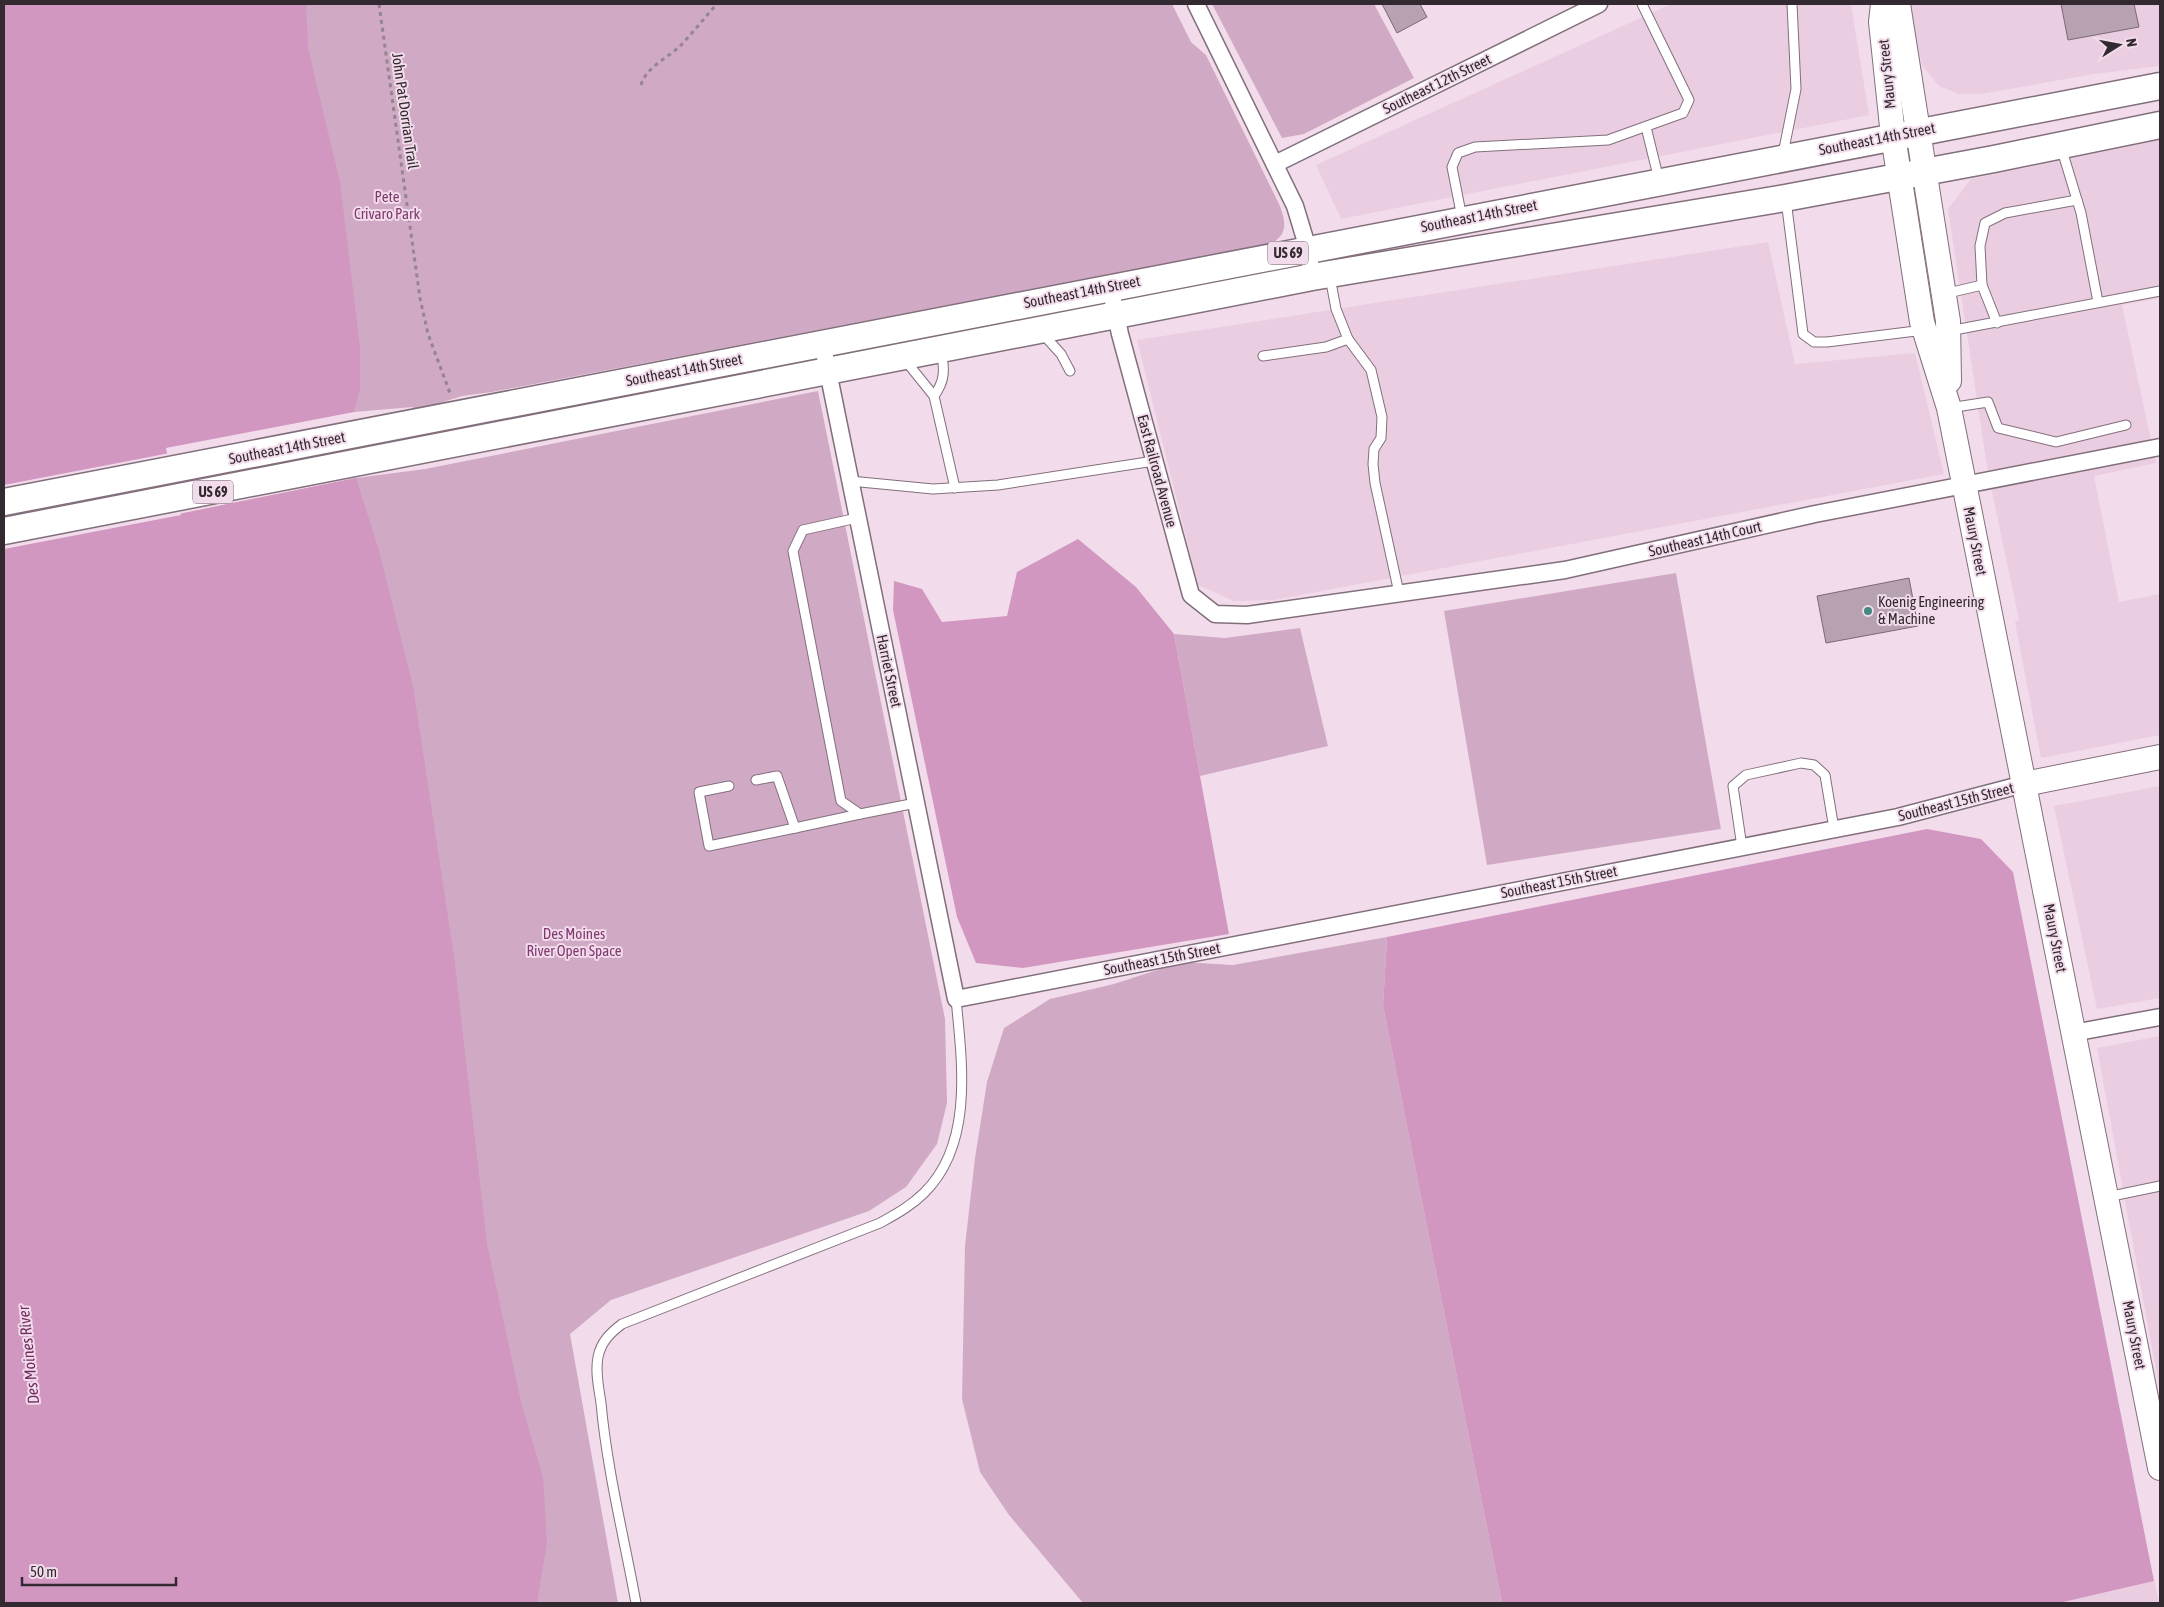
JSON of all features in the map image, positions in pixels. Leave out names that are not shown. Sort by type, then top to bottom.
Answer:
[{"type":"main road","name":"Maury Street","points":[[1883,4],[1882,22],[1893,136],[1912,174],[1943,294],[1936,331]]},
{"type":"main road","name":"Maury Street","points":[[1898,4],[1918,131],[1912,174],[1949,408],[2160,1468]]},
{"type":"main road","name":"Southeast 14th Street","points":[[4,502],[416,424],[1110,286],[1308,250],[1782,157],[2160,86]]},
{"type":"main road","name":"Southeast 14th Street","points":[[4,531],[422,452],[1038,329],[1321,276],[1785,198],[2160,124]]},
{"type":"main road","name":"Southeast 15th Street","points":[[2024,784],[2160,757]]},
{"type":"street","points":[[1196,4],[1276,164],[1295,206],[1308,250],[1321,276]]},
{"type":"street","name":"Southeast 12th Street","points":[[1276,164],[1599,4]]},
{"type":"street","name":"East Railroad Avenue","points":[[1110,286],[1115,315],[1191,595],[1215,614],[1247,615]]},
{"type":"street","name":"Harriet Street","points":[[822,342],[956,999]]},
{"type":"street","name":"Southeast 14th Court","points":[[1247,615],[1565,570],[1815,514],[2160,447]]},
{"type":"street","name":"Southeast 15th Street","points":[[956,999],[1898,817],[2024,784]]},
{"type":"street","points":[[2074,1033],[2160,1017]]},
{"type":"lane","points":[[1463,219],[1452,167],[1458,153],[1475,147],[1608,140],[1683,113],[1689,100],[1642,4]]},
{"type":"lane","points":[[1782,157],[1796,89],[1792,4]]},
{"type":"lane","points":[[1646,127],[1660,181]]},
{"type":"lane","points":[[2060,145],[2077,200],[2098,302]]},
{"type":"lane","points":[[1785,198],[1803,334],[1814,342],[1936,331],[1997,323],[2160,291]]},
{"type":"lane","points":[[1997,323],[1982,285],[1980,246],[1984,223],[2005,213],[2077,200]]},
{"type":"lane","points":[[1321,276],[1348,339],[1371,370],[1382,417],[1381,438],[1374,449],[1375,483],[1399,593]]},
{"type":"lane","points":[[1943,294],[1982,285]]},
{"type":"lane","points":[[1038,329],[1061,354],[1070,371]]},
{"type":"lane","points":[[1263,356],[1326,347],[1348,339]]},
{"type":"lane","points":[[934,396],[942,385],[945,372],[941,348]]},
{"type":"lane","points":[[902,356],[934,396],[955,488]]},
{"type":"lane","points":[[1949,408],[1988,402],[1998,428],[2056,442],[2126,425]]},
{"type":"lane","points":[[850,481],[916,488],[955,488],[998,485],[1154,461]]},
{"type":"lane","points":[[857,518],[803,530],[793,551],[841,801],[860,814]]},
{"type":"lane","points":[[1742,847],[1733,786],[1746,775],[1802,763],[1814,765],[1825,775],[1834,829]]},
{"type":"lane","points":[[756,780],[778,776],[795,828]]},
{"type":"lane","points":[[729,786],[699,792],[709,846],[916,803]]},
{"type":"lane","points":[[636,1603],[603,1428],[598,1373],[598,1358],[602,1345],[610,1333],[622,1324],[880,1223],[904,1210],[925,1192],[949,1157],[960,1117],[962,1077],[956,999]]},
{"type":"lane","points":[[2106,1197],[2160,1186]]},
{"type":"path","name":"John Pat Dorrian Trail","points":[[379,4],[420,298],[428,334],[452,396]]},
{"type":"path","points":[[641,84],[649,72],[678,48],[717,4]]},
{"type":"shaded area","points":[[4,4],[306,4],[308,48],[340,182],[360,347],[360,389],[354,412],[166,448],[179,514],[356,478],[378,547],[413,686],[454,956],[487,1244],[521,1402],[543,1477],[547,1543],[537,1603],[4,1603]]},
{"type":"shaded area","points":[[1671,4],[1851,4],[1869,115],[1341,219],[1316,165]]},
{"type":"shaded area","points":[[1908,4],[2160,4],[2160,66],[2094,74],[1982,94],[1959,94],[1939,86],[1922,65]]},
{"type":"shaded area","points":[[2160,140],[2160,298],[2122,305],[2156,463],[2094,476],[2119,602],[2160,594],[2160,735],[2041,758],[2015,622],[2019,620],[1988,473],[1948,209],[1971,179]]},
{"type":"shaded area","points":[[1768,242],[1795,364],[1915,353],[1944,474],[1274,600],[1234,601],[1198,585],[1137,340]]},
{"type":"shaded area","points":[[1078,539],[1136,587],[1174,634],[1229,934],[1023,968],[976,963],[957,917],[893,610],[894,581],[922,589],[942,622],[1007,616],[1017,572]]},
{"type":"shaded area","points":[[2160,786],[2160,998],[2097,1009],[2054,806]]},
{"type":"shaded area","points":[[1927,829],[1981,839],[2013,872],[2154,1581],[2059,1603],[1502,1603],[1383,1006],[1387,937]]},
{"type":"shaded area","points":[[2160,1036],[2160,1391],[2097,1048]]},
{"type":"shaded area","points":[[2154,1581],[2159,1603],[2059,1603]]},
{"type":"green space","name":"Pete Crivaro Park","points":[[200,4],[1172,4],[1191,42],[1206,55],[1280,206],[1284,218],[1283,233],[1270,244],[492,392],[462,396],[414,411],[413,407],[354,412]]},
{"type":"green space","points":[[1212,4],[1374,4],[1414,78],[1304,134],[1282,138]]},
{"type":"green space","name":"Des Moines River Open Space","points":[[818,391],[945,1019],[947,1103],[937,1144],[906,1187],[869,1211],[611,1300],[570,1334],[618,1603],[300,1603],[179,514],[356,478],[425,469]]},
{"type":"green space","points":[[1676,573],[1721,829],[1487,865],[1444,611]]},
{"type":"green space","points":[[1300,628],[1328,746],[1200,776],[1174,634],[1225,638]]},
{"type":"green space","points":[[1387,937],[1383,1006],[1502,1603],[1083,1603],[1009,1515],[980,1472],[962,1399],[965,1246],[975,1158],[987,1082],[1004,1028],[1050,999],[1114,984],[1182,962],[1233,965]]},
{"type":"pier","points":[[170,453],[181,515],[4,549],[4,485]]},
{"type":"building","points":[[1382,4],[1420,4],[1427,17],[1397,33]]},
{"type":"building","points":[[2061,4],[2134,4],[2139,27],[2068,40]]},
{"type":"building","name":"Koenig Engineering & Machine","points":[[1909,578],[1918,626],[1826,643],[1817,596]]},
{"type":"place","name":"Koenig Engineering & Machine","points":[[1868,611]]},
{"type":"water label","name":"Des Moines River","points":[[28,1355]]}]
